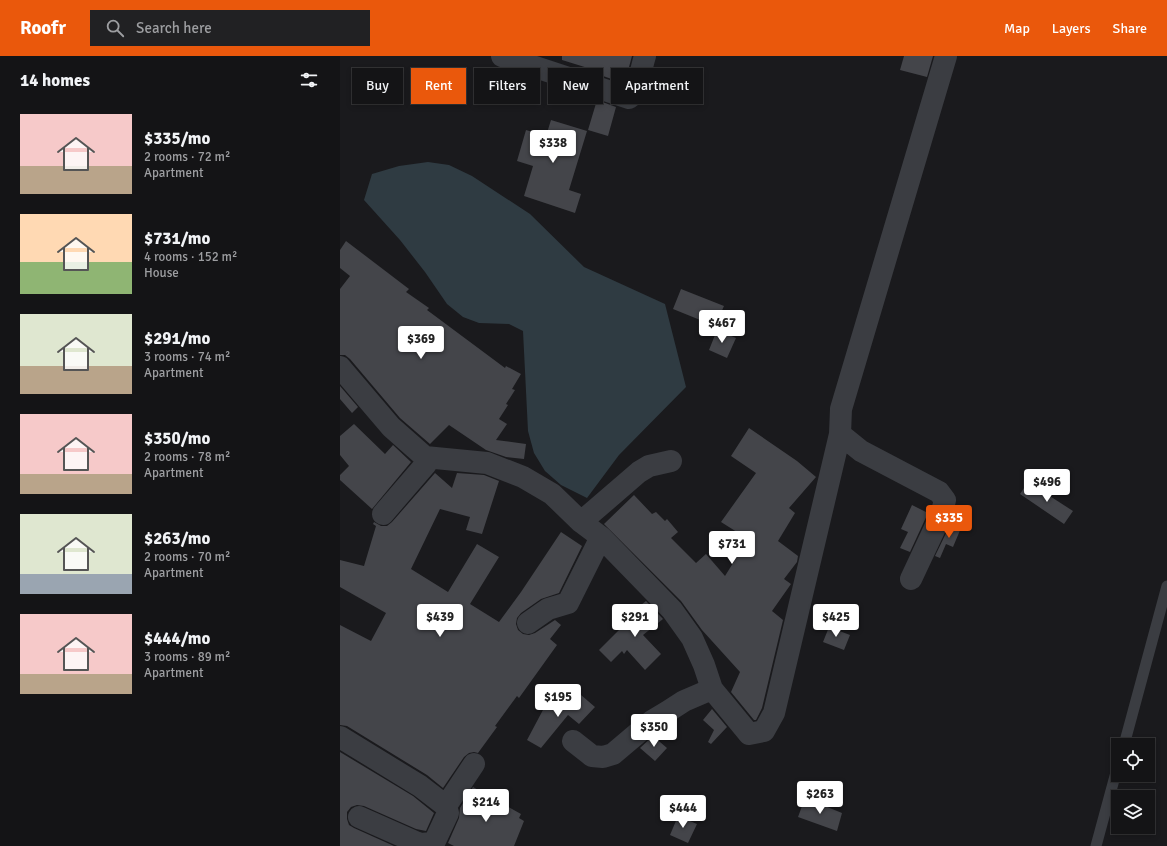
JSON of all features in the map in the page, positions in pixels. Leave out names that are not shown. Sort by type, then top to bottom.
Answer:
[{"type":"street","points":[[502,56],[629,98],[632,96],[645,56]]},
{"type":"street","points":[[340,367],[391,427],[425,457],[487,463],[523,477],[552,494],[581,522],[601,538],[672,610],[692,638],[704,665],[712,689],[749,734],[764,731],[774,713],[840,434],[841,409],[946,56]]},
{"type":"street","points":[[840,434],[861,451],[940,492],[945,500],[941,515],[911,579]]},
{"type":"street","points":[[383,514],[426,464],[425,457]]},
{"type":"street","points":[[581,522],[639,472],[649,466],[671,461]]},
{"type":"street","points":[[528,624],[548,609],[568,603],[601,538]]},
{"type":"street","points":[[573,741],[592,756],[603,757],[613,754],[652,722],[667,712],[684,701],[712,689]]},
{"type":"street","points":[[340,738],[420,786],[446,806],[448,813],[434,843],[420,845],[359,817]]},
{"type":"street","points":[[446,806],[474,764]]},
{"type":"lane","points":[[1126,738],[1167,586]]},
{"type":"lane","points":[[1096,846],[1114,782]]},
{"type":"shaded area","points":[[428,162],[449,165],[472,176],[530,214],[584,267],[665,304],[686,387],[619,455],[587,498],[561,485],[545,471],[534,453],[528,431],[523,331],[509,324],[479,323],[463,317],[447,304],[425,272],[400,240],[364,200],[372,174],[399,166]]},
{"type":"building","points":[[562,56],[632,56],[629,68],[611,68],[611,79],[603,76],[603,68],[588,68],[562,60]]},
{"type":"building","points":[[904,56],[933,56],[927,77],[900,70]]},
{"type":"building","points":[[603,102],[616,107],[608,136],[588,130],[596,104],[603,104]]},
{"type":"building","points":[[551,120],[587,131],[569,190],[581,194],[575,213],[524,196],[533,166],[517,161],[526,130],[546,136]]},
{"type":"building","points":[[346,241],[409,289],[406,292],[429,308],[427,310],[505,368],[506,366],[521,374],[512,389],[515,390],[506,404],[508,405],[499,419],[507,424],[496,440],[526,444],[524,459],[506,457],[486,450],[449,425],[430,444],[400,418],[350,359],[345,355],[340,355],[340,289],[350,276],[340,268],[340,250]]},
{"type":"building","points":[[681,289],[724,306],[715,326],[673,309]]},
{"type":"building","points":[[717,330],[736,338],[727,358],[709,350]]},
{"type":"building","points":[[340,386],[358,407],[352,413],[340,399]]},
{"type":"building","points":[[354,424],[385,454],[393,445],[411,462],[372,509],[340,480],[340,475],[349,466],[340,455],[340,436]]},
{"type":"building","points":[[749,428],[797,461],[816,477],[789,508],[795,513],[778,541],[798,556],[797,562],[784,579],[791,584],[772,611],[783,620],[762,708],[756,720],[754,720],[731,692],[740,672],[702,630],[681,601],[604,524],[634,495],[652,514],[656,512],[665,521],[667,519],[678,532],[671,538],[696,563],[706,554],[725,576],[748,539],[721,522],[756,473],[731,456]]},
{"type":"building","points":[[435,473],[452,488],[457,473],[484,475],[499,481],[482,534],[466,530],[470,517],[440,509],[411,569],[448,592],[477,544],[499,557],[470,604],[499,622],[561,532],[582,546],[559,593],[541,599],[521,613],[517,618],[516,624],[518,630],[523,634],[529,635],[535,633],[555,620],[561,625],[550,639],[557,645],[519,698],[517,696],[495,726],[497,727],[478,753],[469,753],[464,757],[443,788],[427,775],[347,726],[340,725],[340,625],[371,641],[386,613],[340,587],[340,560],[364,566],[376,526],[373,524],[374,522],[381,526],[387,526],[392,522]]},
{"type":"building","points":[[1028,482],[1073,511],[1064,524],[1020,494]]},
{"type":"building","points":[[912,505],[928,513],[910,552],[900,548],[908,532],[901,529]]},
{"type":"building","points":[[951,523],[961,528],[953,547],[946,544],[940,558],[935,556]]},
{"type":"building","points":[[646,601],[663,619],[643,635],[661,654],[645,670],[627,650],[624,654],[622,651],[611,662],[599,650],[638,611],[636,609]]},
{"type":"building","points":[[829,627],[850,635],[844,650],[823,642]]},
{"type":"building","points":[[552,693],[568,708],[581,695],[595,707],[579,724],[568,715],[541,748],[527,740]]},
{"type":"building","points":[[712,709],[727,727],[711,744],[708,742],[714,730],[703,720]]},
{"type":"building","points":[[653,736],[667,748],[655,761],[640,748]]},
{"type":"building","points":[[340,752],[413,796],[434,813],[426,831],[416,829],[364,806],[357,805],[351,807],[347,812],[349,825],[394,846],[340,846]]},
{"type":"building","points":[[473,787],[521,814],[519,818],[524,821],[514,846],[454,846],[448,843],[459,818],[460,808]]},
{"type":"building","points":[[805,798],[842,813],[837,831],[798,817]]},
{"type":"building","points":[[678,816],[697,824],[688,843],[670,835]]}]
